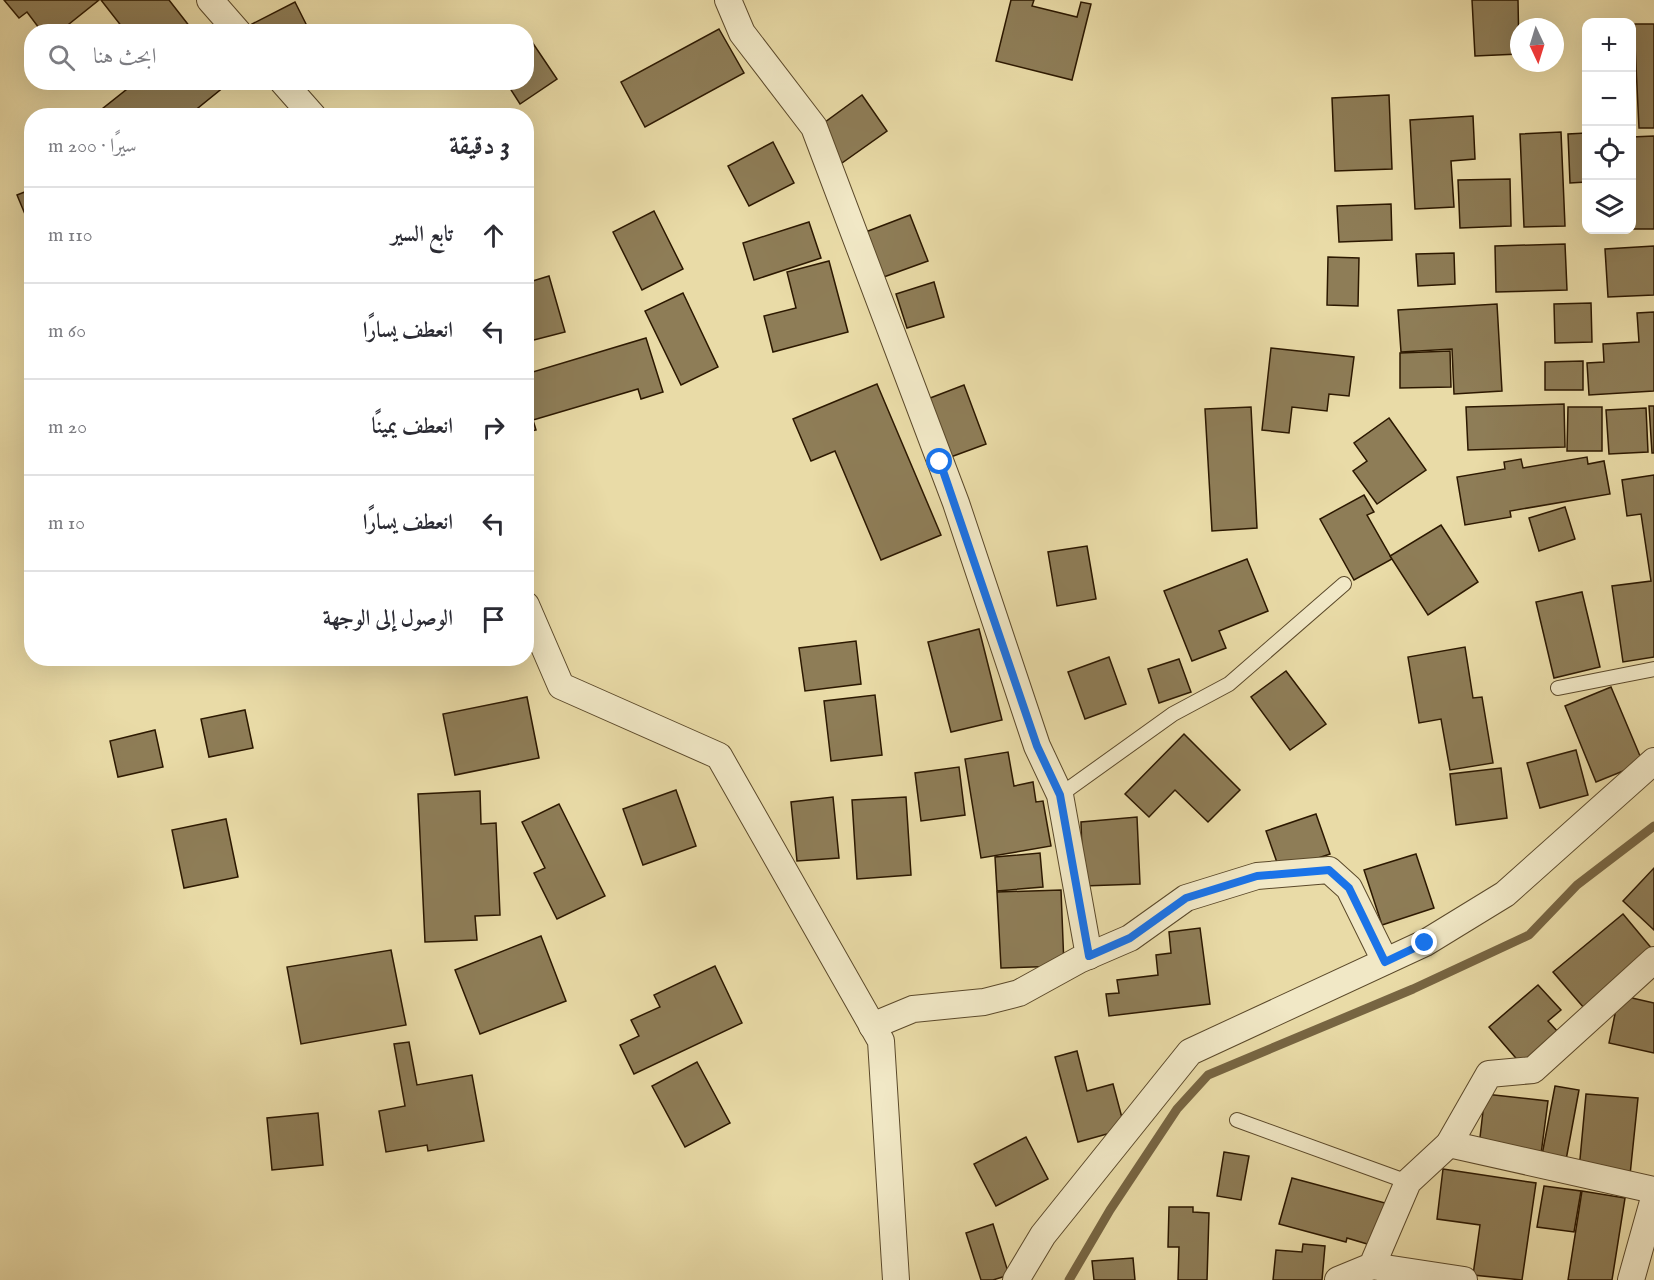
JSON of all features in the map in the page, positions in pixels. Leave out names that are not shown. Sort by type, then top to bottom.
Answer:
[{"type":"street","points":[[210,0],[231,24]]},
{"type":"street","points":[[728,0],[742,33],[814,127],[956,503],[1037,746],[1060,795],[1089,956]]},
{"type":"street","points":[[290,90],[306,108]]},
{"type":"street","points":[[534,624],[561,686],[719,756],[881,1041],[896,1280]]},
{"type":"street","points":[[1016,1280],[1043,1235],[1190,1053],[1425,943],[1505,894],[1654,761]]},
{"type":"street","points":[[872,1026],[913,1009],[984,1002],[1019,993],[1089,956],[1130,938],[1186,898],[1257,876],[1329,870],[1349,888],[1385,962]]},
{"type":"street","points":[[1372,1266],[1408,1182],[1449,1144],[1489,1074],[1533,1070],[1654,960]]},
{"type":"street","points":[[1449,1144],[1654,1190]]},
{"type":"street","points":[[1631,1280],[1654,1198]]},
{"type":"street","points":[[1338,1280],[1372,1266],[1464,1280]]},
{"type":"lane","points":[[1060,795],[1173,714],[1228,684],[1344,585]]},
{"type":"lane","points":[[1558,688],[1654,669]]},
{"type":"lane","points":[[1237,1119],[1408,1182]]},
{"type":"building","points":[[4,0],[99,0],[69,24],[36,24],[27,12],[19,18]]},
{"type":"building","points":[[101,0],[169,0],[188,24],[120,24]]},
{"type":"building","points":[[1011,0],[1034,0],[1032,6],[1077,17],[1081,2],[1091,4],[1072,80],[996,61]]},
{"type":"building","points":[[1472,0],[1518,0],[1518,18],[1510,18],[1510,54],[1475,56]]},
{"type":"building","points":[[295,2],[306,24],[252,24]]},
{"type":"building","points":[[1636,24],[1654,24],[1654,128],[1639,128]]},
{"type":"building","points":[[719,29],[744,73],[645,127],[621,82]]},
{"type":"building","points":[[534,45],[557,79],[520,104],[511,90],[534,90]]},
{"type":"building","points":[[126,90],[220,90],[198,108],[103,108]]},
{"type":"building","points":[[862,95],[887,131],[842,163],[817,128]]},
{"type":"building","points":[[1389,95],[1392,169],[1335,171],[1332,98]]},
{"type":"building","points":[[1473,116],[1475,159],[1451,161],[1454,207],[1415,209],[1410,120]]},
{"type":"building","points":[[1561,132],[1565,226],[1524,227],[1520,134]]},
{"type":"building","points":[[1582,133],[1582,182],[1570,183],[1568,134]]},
{"type":"building","points":[[1654,136],[1654,229],[1636,229],[1636,137]]},
{"type":"building","points":[[773,142],[794,183],[749,206],[728,166]]},
{"type":"building","points":[[1510,179],[1511,226],[1460,228],[1458,180]]},
{"type":"building","points":[[24,192],[24,212],[17,195]]},
{"type":"building","points":[[1391,204],[1392,240],[1339,242],[1337,206]]},
{"type":"building","points":[[654,211],[683,269],[642,290],[613,232]]},
{"type":"building","points":[[910,215],[928,261],[881,278],[863,233]]},
{"type":"building","points":[[809,222],[821,258],[754,280],[743,243]]},
{"type":"building","points":[[1565,244],[1567,290],[1496,292],[1495,246]]},
{"type":"building","points":[[1654,246],[1654,295],[1608,297],[1605,249]]},
{"type":"building","points":[[1454,253],[1455,284],[1418,286],[1416,254]]},
{"type":"building","points":[[1328,257],[1359,258],[1358,306],[1327,305]]},
{"type":"building","points":[[829,261],[848,332],[773,352],[764,316],[796,308],[787,272]]},
{"type":"building","points":[[549,276],[565,332],[534,340],[534,281]]},
{"type":"building","points":[[934,282],[944,317],[907,328],[896,294]]},
{"type":"building","points":[[683,293],[718,367],[681,385],[645,311]]},
{"type":"building","points":[[1591,303],[1592,342],[1555,343],[1554,304]]},
{"type":"building","points":[[1497,304],[1502,391],[1454,394],[1452,349],[1401,352],[1398,310]]},
{"type":"building","points":[[1654,312],[1654,391],[1589,395],[1587,363],[1604,362],[1603,344],[1639,342],[1637,313]]},
{"type":"building","points":[[646,338],[663,392],[641,399],[638,389],[534,420],[534,372]]},
{"type":"building","points":[[1271,348],[1354,357],[1349,396],[1329,394],[1327,411],[1292,407],[1289,433],[1262,430]]},
{"type":"building","points":[[1450,351],[1451,387],[1400,388],[1400,353]]},
{"type":"building","points":[[1583,361],[1583,390],[1545,390],[1545,362]]},
{"type":"building","points":[[877,384],[941,535],[881,560],[835,451],[811,461],[793,419]]},
{"type":"building","points":[[964,385],[986,444],[948,458],[925,400]]},
{"type":"building","points":[[1564,404],[1565,447],[1468,450],[1466,407]]},
{"type":"building","points":[[1649,406],[1654,406],[1654,453],[1652,453]]},
{"type":"building","points":[[1251,407],[1257,528],[1212,531],[1205,409]]},
{"type":"building","points":[[1568,407],[1602,407],[1602,451],[1567,451]]},
{"type":"building","points":[[1646,408],[1648,452],[1609,454],[1606,410]]},
{"type":"building","points":[[1389,418],[1426,470],[1377,504],[1353,471],[1367,461],[1354,443]]},
{"type":"building","points":[[1587,457],[1588,464],[1604,461],[1610,494],[1510,511],[1511,517],[1465,525],[1457,477],[1505,469],[1504,462],[1521,459],[1523,468]]},
{"type":"building","points":[[1654,475],[1654,657],[1623,662],[1612,586],[1651,581],[1641,514],[1627,516],[1622,480]]},
{"type":"building","points":[[1364,495],[1374,512],[1367,515],[1392,559],[1354,580],[1320,519]]},
{"type":"building","points":[[1565,507],[1575,539],[1539,551],[1529,518]]},
{"type":"building","points":[[1441,525],[1478,582],[1428,615],[1390,556]]},
{"type":"building","points":[[1087,546],[1096,599],[1057,606],[1048,552]]},
{"type":"building","points":[[1247,559],[1268,611],[1219,631],[1226,648],[1192,661],[1164,591]]},
{"type":"building","points":[[1582,592],[1600,667],[1554,678],[1536,602]]},
{"type":"building","points":[[979,629],[1002,720],[951,732],[928,642]]},
{"type":"building","points":[[856,641],[861,684],[805,691],[799,648]]},
{"type":"building","points":[[1465,647],[1473,698],[1482,697],[1493,763],[1450,770],[1441,719],[1419,723],[1408,657]]},
{"type":"building","points":[[1109,657],[1126,704],[1085,719],[1068,672]]},
{"type":"building","points":[[1179,659],[1191,692],[1159,703],[1148,669]]},
{"type":"building","points":[[1286,671],[1326,724],[1290,750],[1251,697]]},
{"type":"building","points":[[1611,687],[1643,763],[1596,782],[1565,706]]},
{"type":"building","points":[[875,695],[882,755],[831,761],[824,701]]},
{"type":"building","points":[[527,697],[539,758],[455,775],[443,714]]},
{"type":"building","points":[[245,710],[253,748],[209,757],[201,719]]},
{"type":"building","points":[[155,730],[163,767],[118,777],[110,741]]},
{"type":"building","points":[[1184,734],[1240,790],[1208,822],[1175,790],[1149,817],[1125,794]]},
{"type":"building","points":[[1576,750],[1588,795],[1540,808],[1527,763]]},
{"type":"building","points":[[1008,752],[1014,786],[1033,782],[1036,802],[1043,801],[1051,846],[981,858],[965,759]]},
{"type":"building","points":[[959,767],[965,815],[921,821],[915,773]]},
{"type":"building","points":[[1501,768],[1507,818],[1456,825],[1450,774]]},
{"type":"building","points":[[676,790],[696,846],[643,865],[623,809]]},
{"type":"building","points":[[480,791],[481,824],[496,823],[500,915],[475,916],[477,940],[425,942],[418,794]]},
{"type":"building","points":[[833,797],[839,858],[797,861],[791,802]]},
{"type":"building","points":[[906,797],[911,875],[857,879],[852,800]]},
{"type":"building","points":[[559,804],[605,896],[557,919],[534,873],[545,868],[522,822]]},
{"type":"building","points":[[1316,814],[1330,854],[1280,871],[1266,831]]},
{"type":"building","points":[[1137,817],[1140,884],[1083,886],[1081,822]]},
{"type":"building","points":[[226,819],[238,877],[184,888],[172,830]]},
{"type":"building","points":[[1040,853],[1043,887],[997,891],[995,857]]},
{"type":"building","points":[[1416,854],[1434,908],[1382,925],[1364,870]]},
{"type":"building","points":[[1654,868],[1654,930],[1623,901]]},
{"type":"building","points":[[1061,890],[1064,966],[1001,968],[997,892]]},
{"type":"building","points":[[1623,914],[1653,950],[1584,1008],[1553,972]]},
{"type":"building","points":[[1200,928],[1210,1004],[1109,1016],[1106,994],[1119,993],[1117,980],[1158,975],[1156,955],[1171,953],[1169,932]]},
{"type":"building","points":[[541,936],[566,1001],[480,1034],[455,970]]},
{"type":"building","points":[[391,950],[406,1025],[301,1044],[287,967]]},
{"type":"building","points":[[715,966],[742,1023],[634,1074],[620,1045],[639,1036],[631,1020],[660,1007],[654,995]]},
{"type":"building","points":[[1538,985],[1561,1010],[1548,1021],[1558,1032],[1521,1064],[1489,1027]]},
{"type":"building","points":[[1619,995],[1654,1003],[1654,1053],[1609,1043]]},
{"type":"building","points":[[409,1042],[417,1085],[472,1075],[484,1141],[428,1151],[427,1145],[386,1152],[379,1111],[405,1106],[394,1044]]},
{"type":"building","points":[[1077,1051],[1087,1091],[1113,1084],[1125,1129],[1078,1142],[1055,1057]]},
{"type":"building","points":[[697,1062],[730,1123],[685,1147],[652,1086]]},
{"type":"building","points":[[1555,1086],[1579,1090],[1566,1160],[1542,1155]]},
{"type":"building","points":[[1485,1094],[1548,1101],[1541,1154],[1479,1146]]},
{"type":"building","points":[[1586,1094],[1638,1098],[1630,1175],[1579,1170]]},
{"type":"building","points":[[318,1113],[323,1165],[272,1170],[267,1118]]},
{"type":"building","points":[[1026,1137],[1048,1179],[996,1206],[974,1164]]},
{"type":"building","points":[[1224,1152],[1249,1156],[1241,1200],[1217,1196]]},
{"type":"building","points":[[1443,1169],[1536,1183],[1522,1280],[1473,1275],[1480,1225],[1437,1219]]},
{"type":"building","points":[[1292,1178],[1385,1203],[1374,1246],[1347,1238],[1346,1242],[1279,1224]]},
{"type":"building","points":[[1544,1186],[1581,1191],[1574,1232],[1537,1227]]},
{"type":"building","points":[[1582,1191],[1625,1198],[1612,1280],[1568,1280]]},
{"type":"building","points":[[1169,1207],[1193,1207],[1193,1212],[1209,1213],[1207,1280],[1178,1280],[1179,1247],[1168,1247]]},
{"type":"building","points":[[993,1224],[1009,1275],[993,1280],[981,1280],[966,1233]]},
{"type":"building","points":[[1303,1244],[1325,1246],[1322,1280],[1273,1280],[1276,1250],[1302,1252]]},
{"type":"building","points":[[1133,1258],[1135,1280],[1094,1280],[1092,1261]]},
{"type":"waterway","points":[[1069,1280],[1110,1210],[1177,1109],[1208,1075],[1413,989],[1529,935],[1577,885],[1654,826]]},
{"type":"route","points":[[940,462],[956,503],[1037,746],[1060,795],[1089,956],[1130,938],[1186,898],[1257,876],[1329,870],[1349,888],[1385,962],[1425,943]]}]
